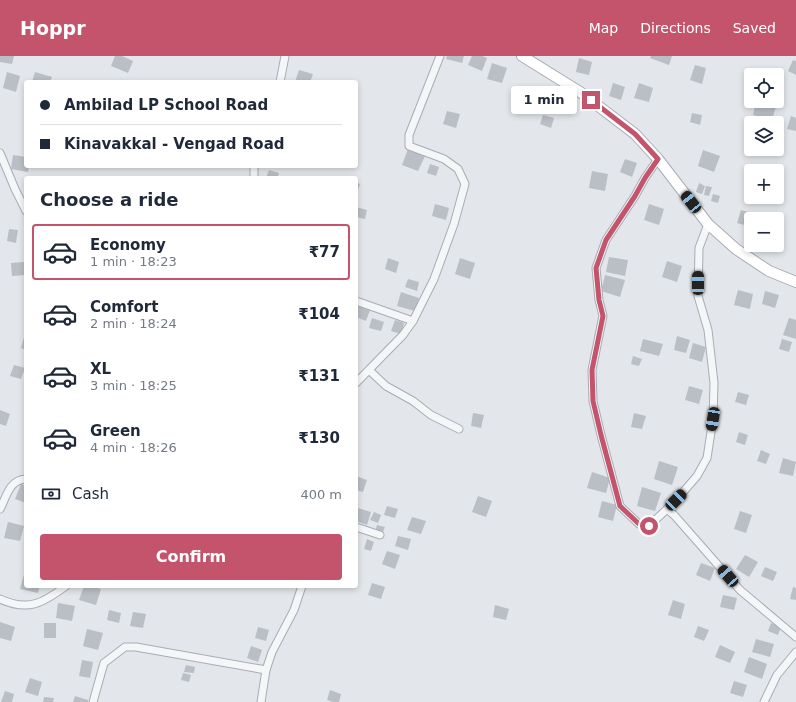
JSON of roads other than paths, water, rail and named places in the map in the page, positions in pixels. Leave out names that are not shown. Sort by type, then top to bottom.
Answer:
[{"type":"main road","points":[[522,56],[580,92],[635,134],[658,159],[708,224],[736,249],[769,271],[796,282]]},
{"type":"street","points":[[280,80],[285,56]]},
{"type":"street","points":[[358,381],[403,335],[413,321],[434,279],[454,224],[465,184],[458,169],[444,159],[409,146],[410,135],[440,56]]},
{"type":"street","points":[[0,153],[24,207]]},
{"type":"street","points":[[658,159],[606,240],[596,268],[599,300],[603,316],[592,370],[593,401],[620,506],[639,524],[649,526],[667,509],[697,476],[707,458],[713,419],[714,383],[708,330],[698,296],[698,248],[708,224]]},
{"type":"street","points":[[358,302],[413,321]]},
{"type":"street","points":[[369,370],[386,386],[413,401],[431,415],[460,429]]},
{"type":"street","points":[[0,509],[9,489],[15,481],[24,479]]},
{"type":"street","points":[[667,509],[740,590],[796,637]]},
{"type":"street","points":[[358,528],[380,535]]},
{"type":"street","points":[[0,599],[10,604],[25,606],[41,601],[63,588]]},
{"type":"street","points":[[261,702],[266,670],[272,652],[294,610],[301,588]]},
{"type":"street","points":[[94,702],[104,663],[125,647],[136,647],[266,670]]},
{"type":"street","points":[[764,702],[777,675],[796,652]]}]
